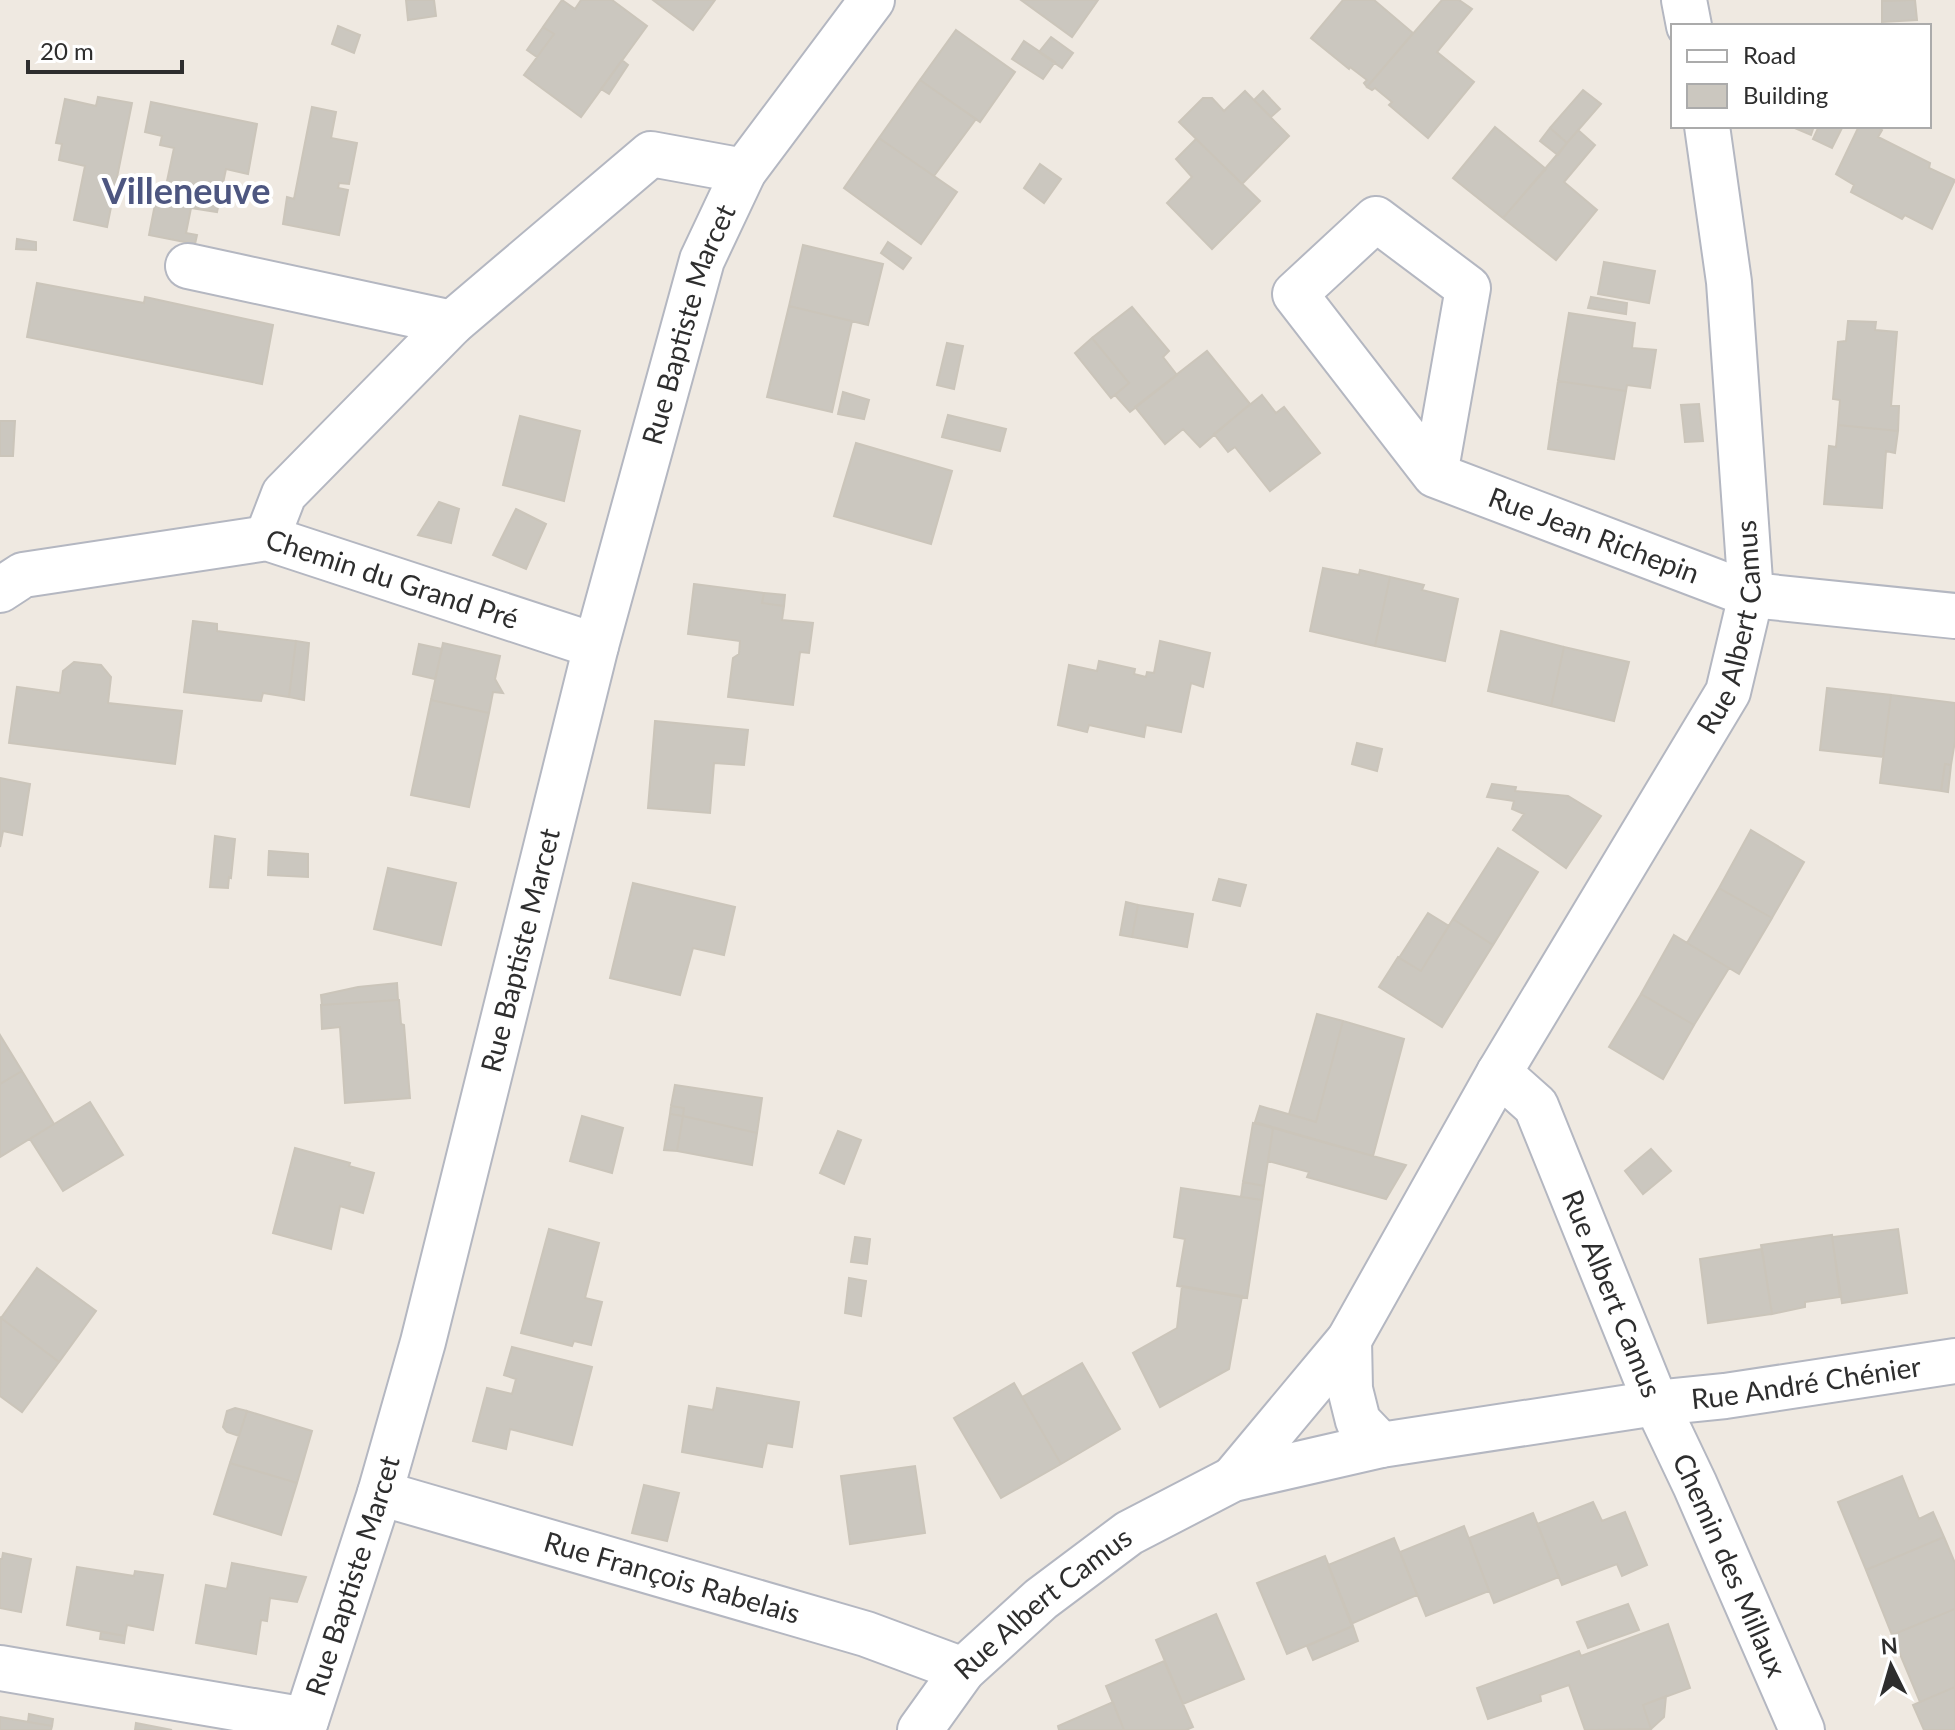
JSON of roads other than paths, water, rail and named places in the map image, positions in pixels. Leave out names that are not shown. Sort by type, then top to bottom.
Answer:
[{"type":"street","name":"Rue Baptiste Marcet","points":[[304,1725],[380,1493],[423,1342],[596,646],[702,260],[744,171],[872,0]]},
{"type":"street","points":[[1684,0],[1689,24]]},
{"type":"street","name":"Rue Albert Camus","points":[[1233,1479],[1349,1340],[1499,1073],[1728,692],[1751,595],[1729,282],[1707,128]]},
{"type":"street","name":"Rue Baptiste Marcet","points":[[267,538],[284,494],[452,323],[651,154],[744,171]]},
{"type":"street","points":[[1376,219],[1468,288],[1435,475],[1295,294],[1376,219]]},
{"type":"street","points":[[188,266],[452,323]]},
{"type":"street","name":"Rue Jean Richepin","points":[[1435,475],[1751,595],[1955,616]]},
{"type":"street","name":"Chemin du Grand Pré","points":[[0,590],[23,575],[267,538],[596,646]]},
{"type":"street","name":"Rue Albert Camus","points":[[920,1730],[963,1670],[1041,1599],[1129,1533],[1233,1479],[1381,1445],[1656,1403],[1536,1106],[1499,1073]]},
{"type":"street","points":[[1349,1340],[1350,1389],[1358,1421],[1381,1445]]},
{"type":"street","name":"Rue André Chénier","points":[[1656,1403],[1725,1396],[1955,1361]]},
{"type":"street","name":"Chemin des Millaux","points":[[1656,1403],[1802,1730]]},
{"type":"street","name":"Rue François Rabelais","points":[[380,1493],[866,1634],[963,1670]]},
{"type":"street","points":[[0,1668],[304,1725]]},
{"type":"district","name":"Villeneuve","points":[[186,191]]}]
